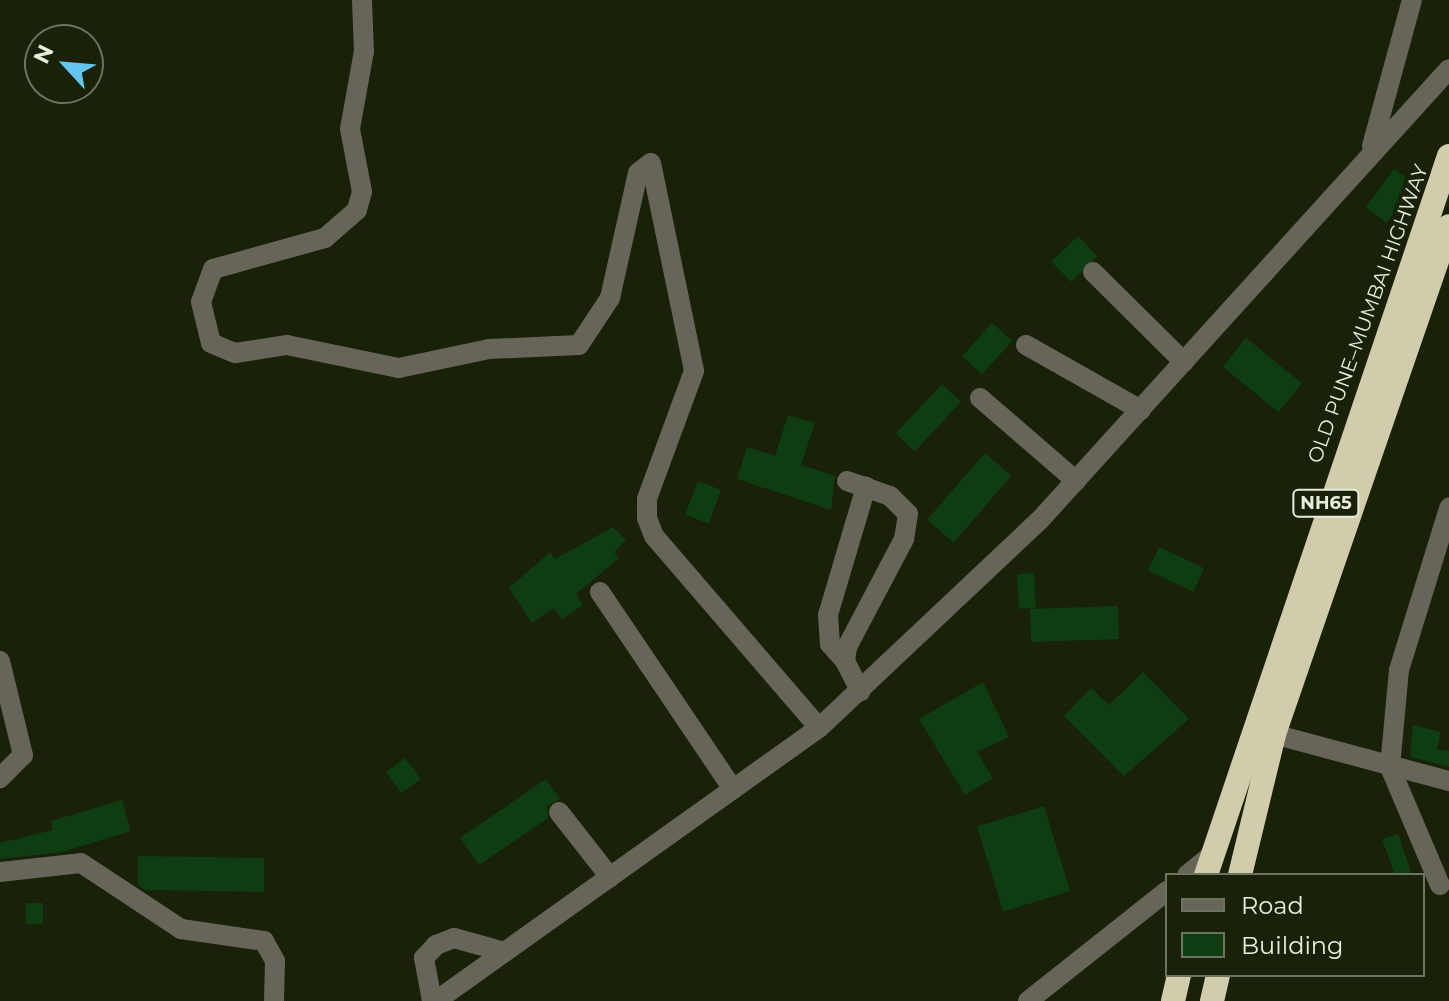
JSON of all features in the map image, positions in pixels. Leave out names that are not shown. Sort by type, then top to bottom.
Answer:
[{"type":"highway","name":"OLD PUNE–MUMBAI HIGHWAY","points":[[1210,864],[1250,728],[1449,156]]},
{"type":"highway","name":"NH65","points":[[1240,873],[1274,734],[1449,226]]},
{"type":"highway","points":[[1173,1001],[1179,977]]},
{"type":"highway","points":[[1212,1001],[1218,977]]},
{"type":"street","points":[[362,0],[364,51],[350,129],[362,192],[357,210],[325,238],[213,269],[201,302],[211,343],[235,353],[287,345],[399,368],[489,349],[579,345],[610,298],[638,173],[651,163],[694,371],[647,499],[647,518],[654,536],[819,728]]},
{"type":"street","points":[[1369,156],[1397,74],[1412,0]]},
{"type":"street","points":[[504,952],[454,938],[436,945],[424,958],[434,1001],[504,952],[610,877],[819,728],[860,691],[1076,481],[1449,69]]},
{"type":"street","points":[[1093,272],[1184,362]]},
{"type":"street","points":[[1026,345],[1141,410]]},
{"type":"street","points":[[980,398],[1076,481]]},
{"type":"street","points":[[845,661],[909,524],[901,503],[856,484],[828,615],[830,644],[845,661],[860,691]]},
{"type":"street","points":[[1440,885],[1390,767],[1399,670],[1449,508]]},
{"type":"street","points":[[600,592],[733,789]]},
{"type":"street","points":[[0,778],[23,755],[1,668]]},
{"type":"street","points":[[1250,728],[1449,781]]},
{"type":"street","points":[[559,812],[610,877]]},
{"type":"street","points":[[0,872],[81,863],[181,929],[264,941],[275,961],[274,1001]]},
{"type":"street","points":[[1191,873],[1210,864]]},
{"type":"street","points":[[1028,1001],[1165,893]]},
{"type":"building","points":[[1394,169],[1415,184],[1387,223],[1366,208]]},
{"type":"building","points":[[1078,236],[1097,256],[1071,282],[1051,262]]},
{"type":"building","points":[[992,323],[1012,341],[982,375],[962,356]]},
{"type":"building","points":[[1246,338],[1302,383],[1279,412],[1223,367]]},
{"type":"building","points":[[942,384],[961,402],[915,451],[896,434]]},
{"type":"building","points":[[788,415],[815,423],[801,465],[835,476],[831,510],[737,479],[747,447],[775,456]]},
{"type":"building","points":[[985,453],[1011,476],[954,542],[927,519]]},
{"type":"building","points":[[698,481],[721,490],[708,524],[685,515]]},
{"type":"building","points":[[613,527],[626,540],[614,552],[619,558],[576,594],[583,605],[562,619],[554,608],[532,623],[509,588],[550,552],[555,559]]},
{"type":"building","points":[[1159,547],[1204,568],[1193,592],[1148,571]]},
{"type":"building","points":[[1034,573],[1036,608],[1019,609],[1017,574]]},
{"type":"building","points":[[1118,606],[1119,639],[1031,642],[1030,609]]},
{"type":"building","points":[[1143,672],[1189,719],[1124,776],[1064,716],[1091,688],[1109,705]]},
{"type":"building","points":[[983,682],[1009,737],[977,752],[993,778],[965,795],[919,719]]},
{"type":"building","points":[[1413,725],[1441,732],[1437,749],[1449,751],[1449,767],[1410,757]]},
{"type":"building","points":[[405,758],[421,779],[401,793],[386,772]]},
{"type":"building","points":[[546,779],[560,799],[547,806],[548,818],[479,865],[460,838]]},
{"type":"building","points":[[122,800],[131,831],[62,852],[0,859],[0,843],[53,830],[51,821]]},
{"type":"building","points":[[1044,806],[1070,891],[1003,912],[977,826]]},
{"type":"building","points":[[1398,834],[1411,873],[1394,873],[1382,839]]},
{"type":"building","points":[[138,856],[264,858],[264,892],[145,890],[138,885]]},
{"type":"building","points":[[26,903],[43,903],[43,924],[26,924]]}]
